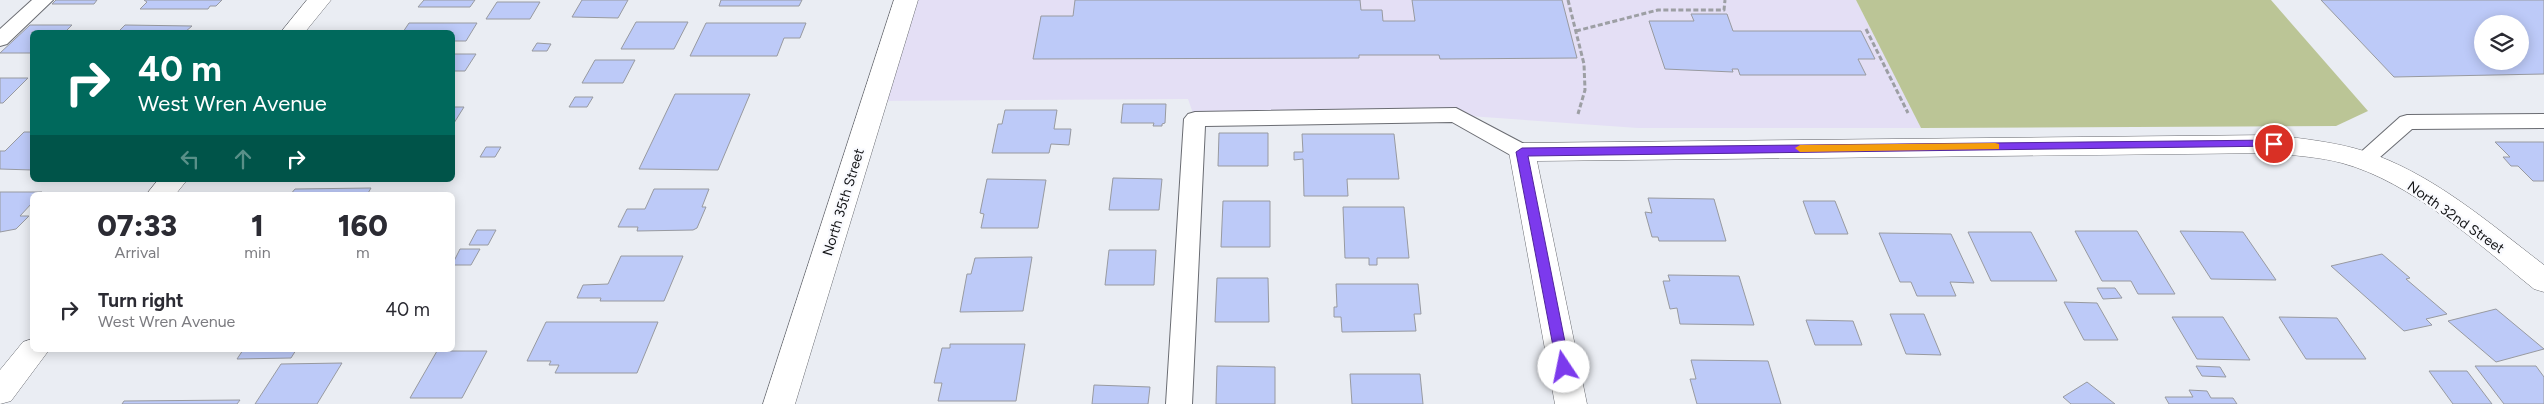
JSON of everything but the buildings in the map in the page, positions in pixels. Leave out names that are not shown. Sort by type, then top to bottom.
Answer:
[{"type":"street","points":[[295,30],[319,0]]},
{"type":"street","name":"North 35th Street","points":[[780,404],[906,0]]},
{"type":"street","name":"North 32nd Street","points":[[1522,152],[2274,144],[2363,160],[2411,183],[2438,201],[2544,282]]},
{"type":"street","points":[[1522,152],[1571,404]]},
{"type":"street","points":[[162,192],[170,182]]},
{"type":"street","points":[[0,392],[32,352]]},
{"type":"lane","points":[[0,40],[43,0]]},
{"type":"lane","points":[[1179,404],[1195,119],[1456,115],[1522,152]]},
{"type":"lane","points":[[2363,160],[2407,122],[2544,121]]},
{"type":"path","points":[[1568,0],[1584,64],[1585,90],[1578,114]]},
{"type":"path","points":[[1576,31],[1658,10],[1724,10],[1725,0]]},
{"type":"path","points":[[1866,29],[1908,113]]},
{"type":"shaded area","points":[[906,0],[1856,0],[1921,128],[1638,128],[1455,115],[1195,119],[1188,99],[875,101]]},
{"type":"green space","points":[[1856,0],[2271,0],[2368,111],[2336,126],[1921,128]]},
{"type":"slow traffic","points":[[1800,148],[1995,146]]},
{"type":"route","points":[[1564,367],[1522,152],[2274,144]]}]
